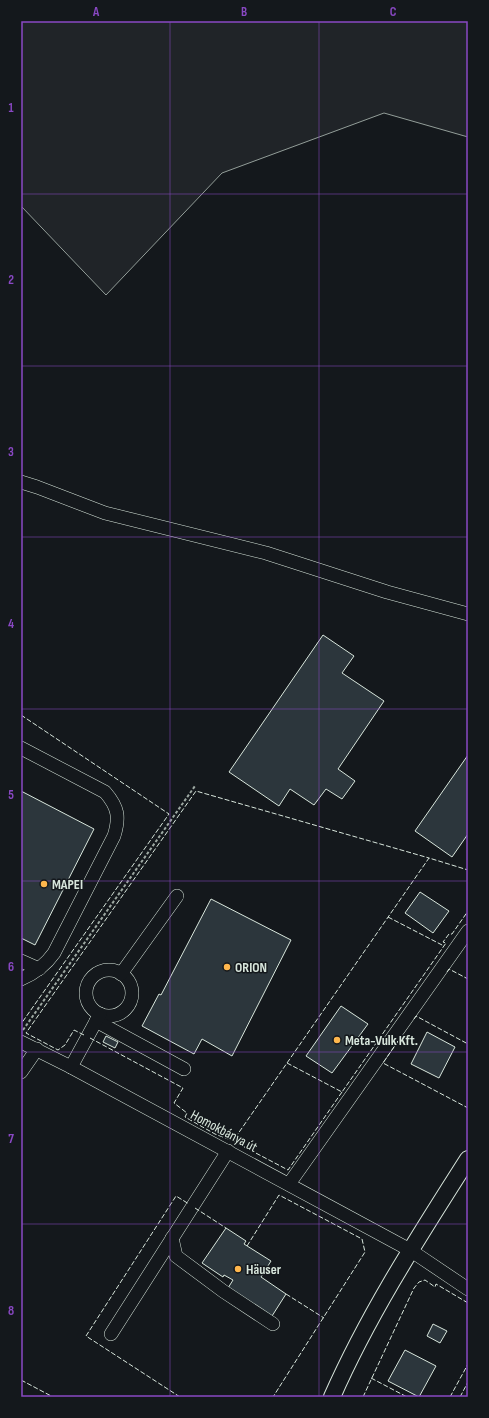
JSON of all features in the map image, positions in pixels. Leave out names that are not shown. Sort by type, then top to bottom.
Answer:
[{"type":"main road","points":[[332,1397],[342,1374],[374,1312],[410,1250],[468,1159]]},
{"type":"street","points":[[21,482],[105,513],[266,552],[387,592],[468,614]]},
{"type":"street","points":[[21,748],[105,792],[113,800],[118,816],[118,825],[114,836],[54,953],[48,962],[21,979]]},
{"type":"street","points":[[121,974],[178,896]]},
{"type":"street","points":[[289,1184],[468,931]]},
{"type":"street","points":[[21,961],[39,969]]},
{"type":"street","points":[[98,1017],[114,1016],[121,1013],[130,1003],[132,989],[129,982],[121,974],[112,970],[105,970],[98,973],[88,984],[86,991],[89,1005],[98,1017],[184,1069]]},
{"type":"street","points":[[71,1067],[98,1017]]},
{"type":"street","name":"Homokbánya út","points":[[21,1042],[71,1067],[410,1250],[468,1289]]},
{"type":"street","points":[[21,1072],[37,1049]]},
{"type":"street","points":[[111,1334],[228,1151]]},
{"type":"street","points":[[172,1238],[176,1256],[223,1291],[273,1324]]},
{"type":"path","points":[[21,1033],[195,786]]},
{"type":"shaded area","points":[[21,21],[468,21],[468,137],[384,113],[222,173],[106,295],[21,206]]},
{"type":"building","points":[[323,635],[354,656],[342,673],[384,701],[338,769],[355,781],[342,799],[326,789],[314,805],[290,789],[279,806],[229,772]]},
{"type":"building","points":[[468,755],[468,834],[452,857],[415,831]]},
{"type":"building","name":"MAPEI","points":[[21,791],[94,829],[35,945],[21,938]]},
{"type":"building","points":[[420,892],[449,911],[433,933],[405,913]]},
{"type":"building","name":"ORION","points":[[211,899],[291,940],[232,1056],[202,1039],[194,1054],[142,1026],[159,994],[161,995]]},
{"type":"building","name":"Meta-Vulk Kft.","points":[[341,1006],[368,1024],[332,1073],[306,1056]]},
{"type":"building","points":[[427,1032],[455,1047],[439,1078],[411,1064]]},
{"type":"building","points":[[106,1036],[118,1042],[115,1048],[103,1042]]},
{"type":"building","name":"Häuser","points":[[226,1228],[246,1241],[244,1244],[271,1261],[261,1277],[286,1294],[272,1316],[228,1288],[233,1280],[224,1275],[223,1277],[202,1263]]},
{"type":"building","points":[[433,1324],[447,1331],[440,1343],[427,1336]]},
{"type":"building","points":[[405,1350],[436,1366],[419,1397],[388,1381]]},
{"type":"fence","points":[[21,715],[169,814],[21,1024]]},
{"type":"fence","points":[[84,1035],[74,1030],[65,1045],[58,1050],[26,1033],[196,791],[429,858]]},
{"type":"fence","points":[[342,1092],[288,1170],[233,1141],[429,858],[468,870]]},
{"type":"fence","points":[[287,1063],[342,1092],[446,943],[443,942],[449,934],[452,934],[468,911]]},
{"type":"fence","points":[[388,917],[444,946]]},
{"type":"fence","points":[[447,972],[449,969],[468,979]]},
{"type":"fence","points":[[414,1019],[416,1016],[468,1044]]},
{"type":"fence","points":[[402,1035],[383,1063],[468,1108]]},
{"type":"fence","points":[[90,1038],[183,1088],[174,1103],[187,1113],[185,1117],[215,1134],[233,1141]]},
{"type":"fence","points":[[247,1246],[279,1195],[362,1239],[365,1252],[273,1397]]},
{"type":"fence","points":[[180,1397],[86,1336],[176,1196],[189,1204]]},
{"type":"fence","points":[[195,1208],[226,1228]]},
{"type":"fence","points":[[363,1397],[414,1288],[419,1282],[425,1280],[435,1287],[436,1284],[468,1303]]},
{"type":"fence","points":[[286,1294],[324,1318]]},
{"type":"fence","points":[[450,1397],[468,1364]]},
{"type":"fence","points":[[371,1378],[407,1397]]},
{"type":"fence","points":[[21,1380],[53,1397]]},
{"type":"fence","points":[[460,1397],[468,1382]]},
{"type":"place","name":"MAPEI","points":[[44,884]]},
{"type":"place","name":"ORION","points":[[227,967]]},
{"type":"place","name":"Meta-Vulk Kft.","points":[[337,1040]]},
{"type":"place","name":"Häuser","points":[[238,1269]]}]
